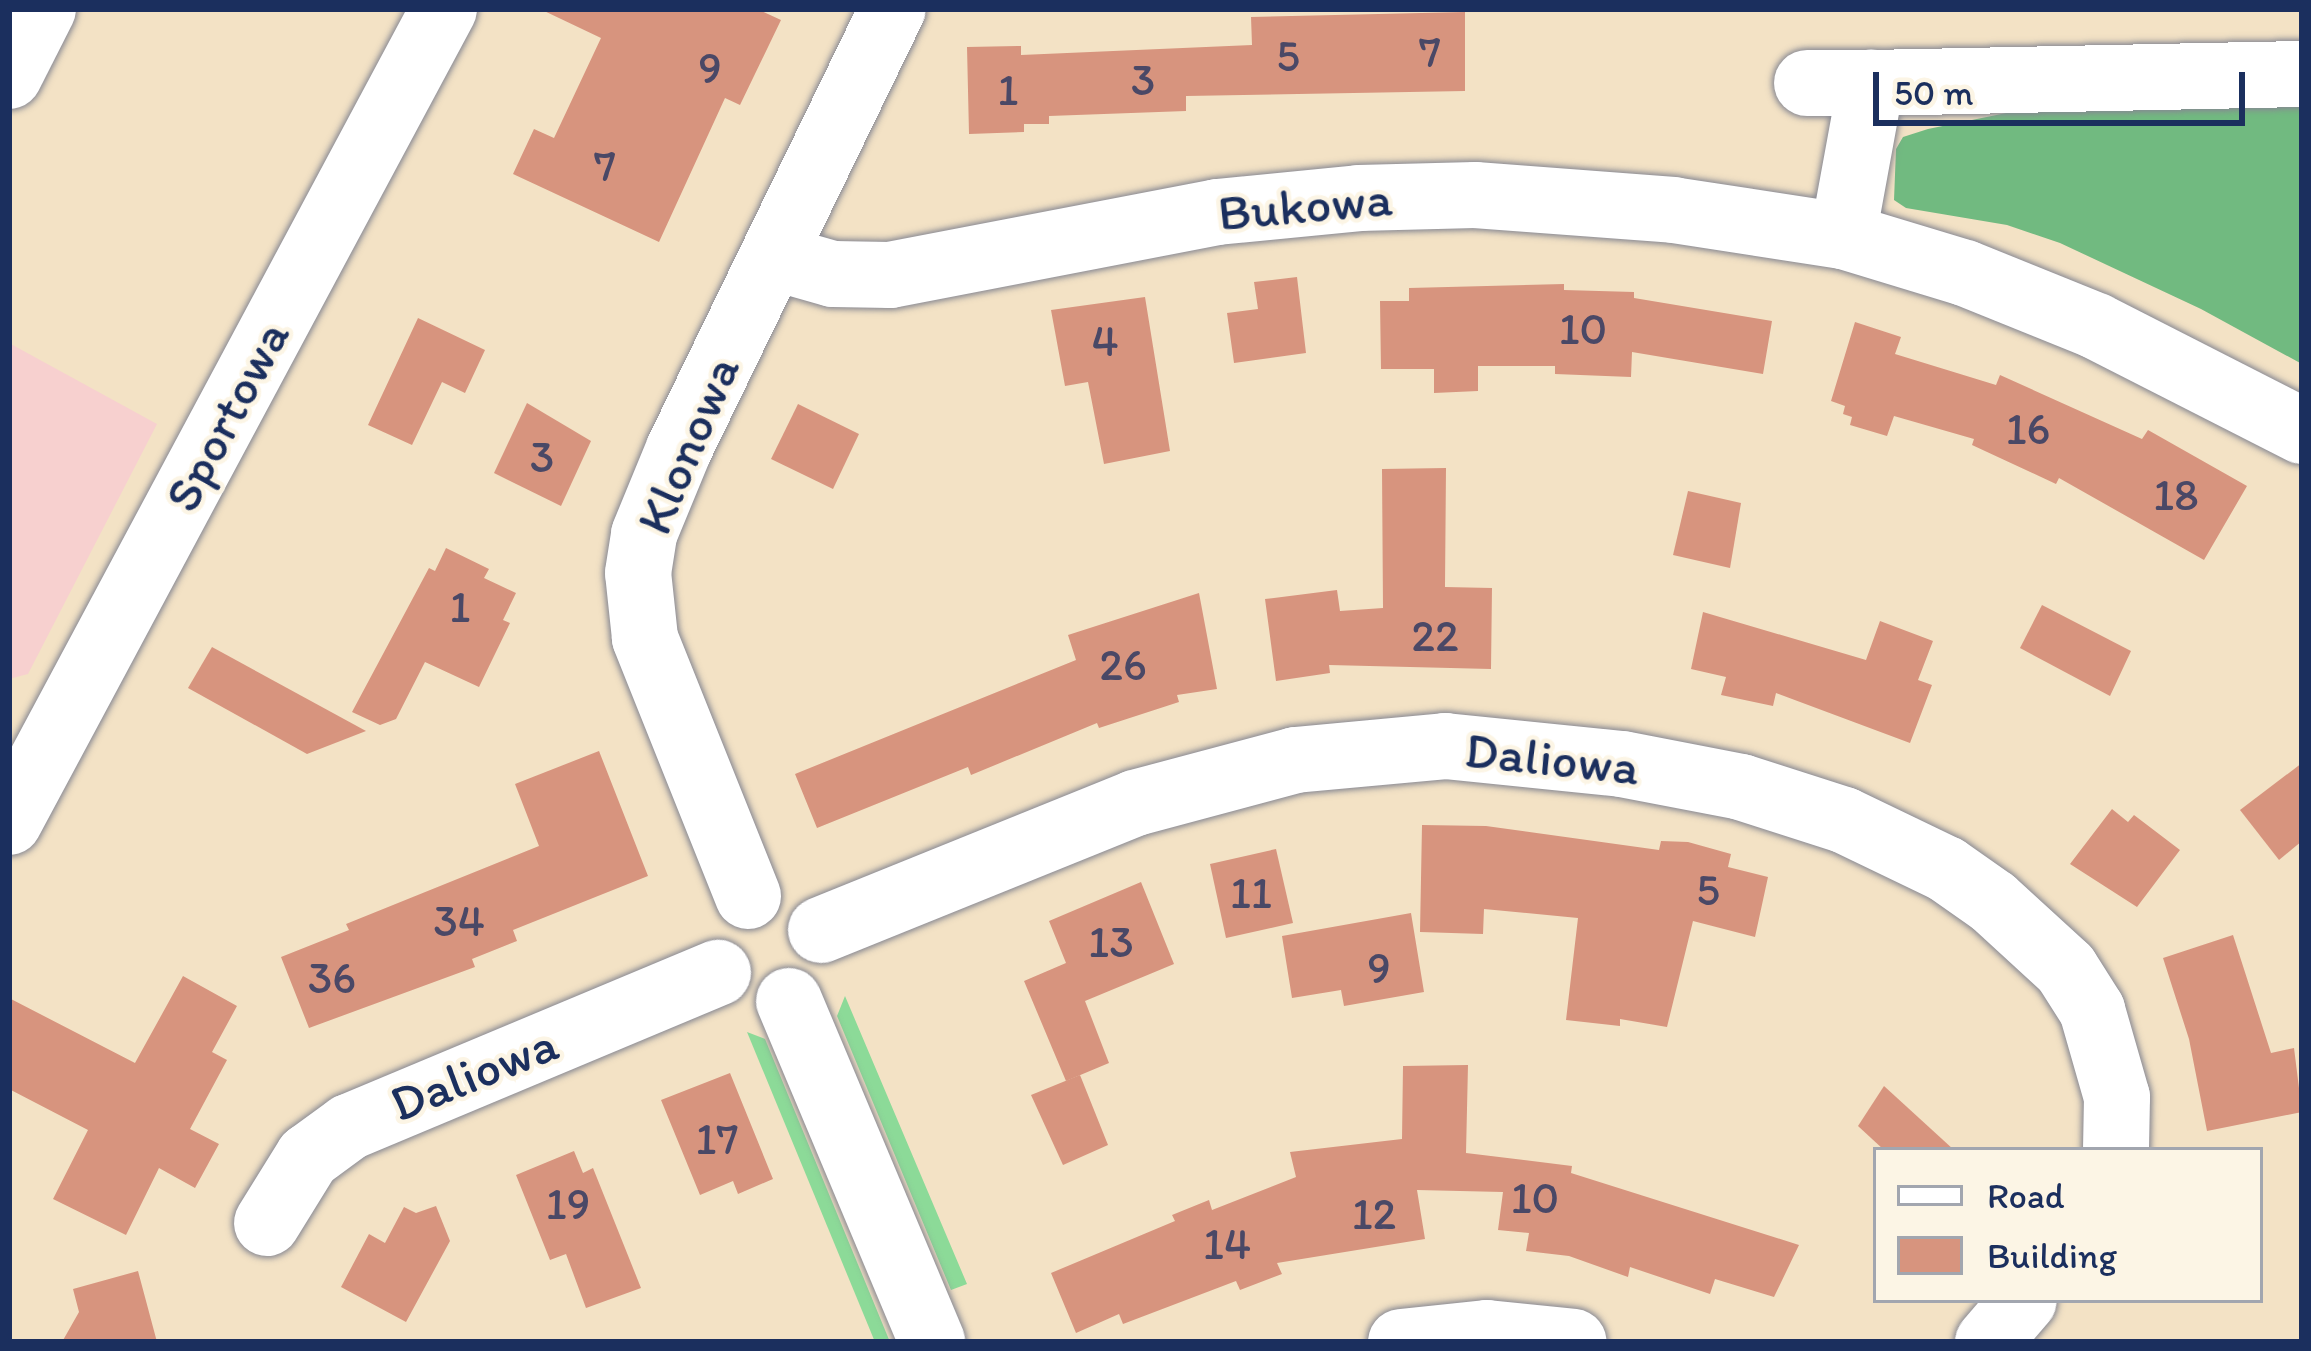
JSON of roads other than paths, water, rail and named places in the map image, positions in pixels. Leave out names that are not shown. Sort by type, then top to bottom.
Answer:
[{"type":"street","points":[[9,76],[43,9]]},
{"type":"street","name":"Sportowa","points":[[9,822],[25,755],[444,9]]},
{"type":"street","name":"Klonowa","points":[[748,896],[645,638],[638,573],[658,496],[893,9]]},
{"type":"street","points":[[1807,83],[2302,74]]},
{"type":"street","points":[[1843,236],[1871,83]]},
{"type":"street","name":"Bukowa","points":[[773,257],[833,274],[890,275],[1217,212],[1411,196],[1630,205],[1843,236],[2032,298],[2302,431]]},
{"type":"street","name":"Daliowa","points":[[821,930],[1135,803],[1294,760],[1445,746],[1622,764],[1741,787],[1844,820],[1946,869],[1993,902],[2066,969],[2092,1010],[2117,1097],[2116,1147]]},
{"type":"street","points":[[781,894],[796,900],[821,930],[824,950],[818,974],[789,1001],[746,1000],[718,973],[715,932],[726,912],[748,896],[781,894]]},
{"type":"street","name":"Daliowa","points":[[267,1223],[308,1157],[349,1127],[718,973]]},
{"type":"street","points":[[789,1001],[932,1342]]},
{"type":"street","points":[[1988,1342],[2021,1303]]},
{"type":"street","points":[[1401,1342],[1486,1333],[1574,1342]]}]
